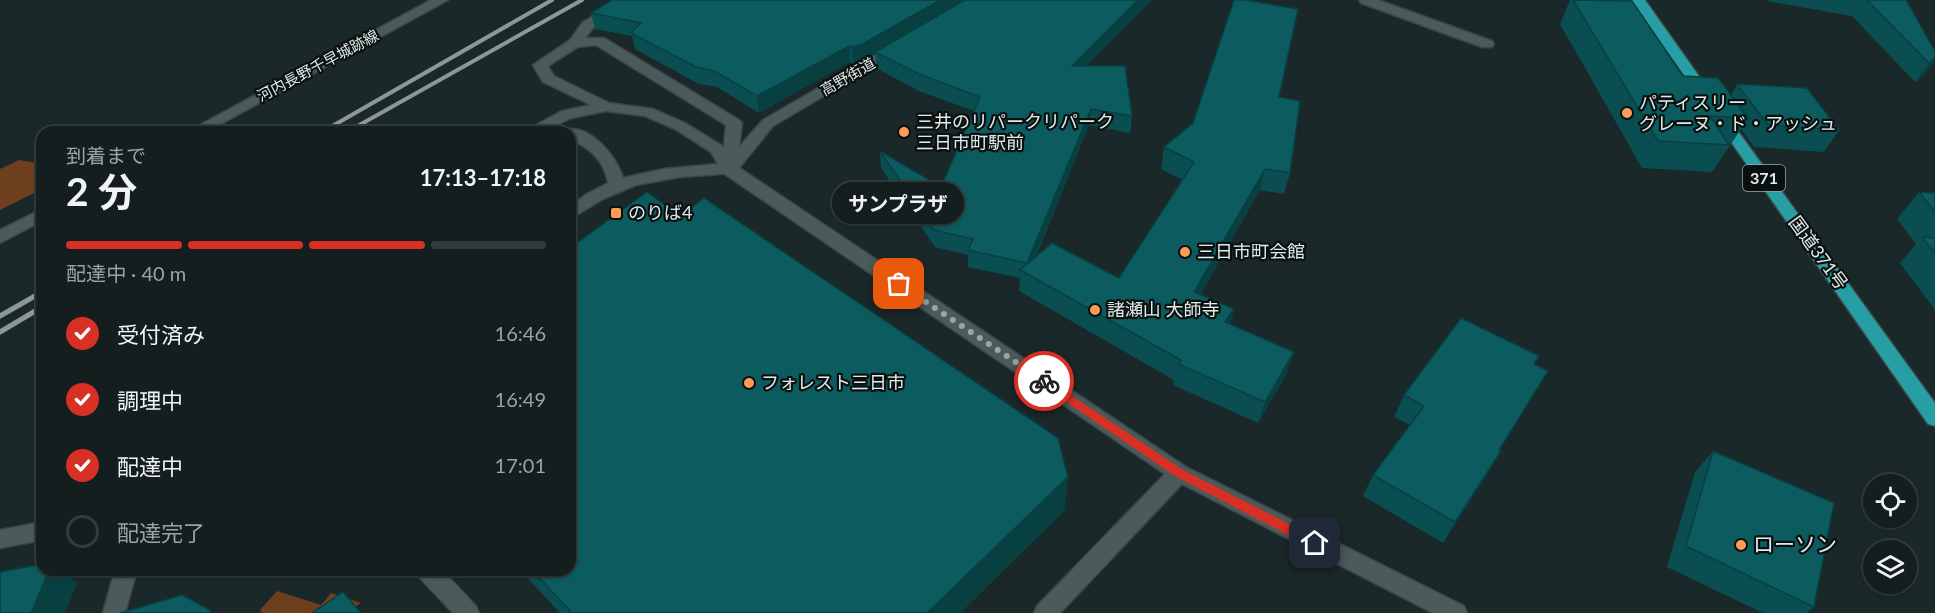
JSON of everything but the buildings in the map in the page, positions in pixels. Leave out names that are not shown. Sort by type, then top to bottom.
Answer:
[{"type":"highway","name":"国道371号","points":[[1638,0],[1935,418]]},
{"type":"street","name":"河内長野千早城跡線","points":[[206,126],[441,0]]},
{"type":"street","points":[[606,107],[549,79],[540,65],[575,43],[588,24],[630,0]]},
{"type":"street","points":[[1366,0],[1487,44]]},
{"type":"street","points":[[575,43],[599,41],[734,123],[729,169]]},
{"type":"street","name":"高野街道","points":[[729,169],[768,123],[907,42]]},
{"type":"street","points":[[543,126],[567,114],[606,107],[648,112],[680,126],[717,149],[729,169],[1179,473],[1456,613]]},
{"type":"street","points":[[576,136],[595,144],[614,167],[617,187]]},
{"type":"street","points":[[576,210],[601,192],[641,178],[688,170],[729,169]]},
{"type":"street","points":[[0,237],[36,217]]},
{"type":"street","points":[[1045,613],[1179,473]]},
{"type":"street","points":[[0,539],[36,532]]},
{"type":"street","points":[[114,613],[124,576]]},
{"type":"street","points":[[433,576],[468,613]]},
{"type":"shaded area","points":[[19,160],[36,163],[36,192],[0,210],[0,169]]},
{"type":"shaded area","points":[[277,591],[321,605],[331,593],[361,603],[345,613],[262,613],[260,610]]},
{"type":"railway","points":[[332,126],[552,0]]},
{"type":"railway","points":[[358,126],[582,0]]},
{"type":"railway","points":[[0,316],[36,295]]},
{"type":"railway","points":[[0,332],[36,311]]},
{"type":"way so far","points":[[899,284],[1044,381]]},
{"type":"place","name":"パティスリー グレーヌ・ド・アッシュ","points":[[1627,113]]},
{"type":"place","name":"三井のリパークリパーク 三日市町駅前","points":[[904,132]]},
{"type":"place","name":"のりば4","points":[[616,213]]},
{"type":"place","name":"三日市町会館","points":[[1185,252]]},
{"type":"place","name":"サンプラザ","points":[[899,284]]},
{"type":"place","name":"諸瀬山 大師寺","points":[[1095,310]]},
{"type":"place","name":"フォレスト三日市","points":[[749,383]]},
{"type":"place","name":"ローソン","points":[[1741,545]]},
{"type":"route","points":[[1044,381],[1179,473],[1315,543]]}]
